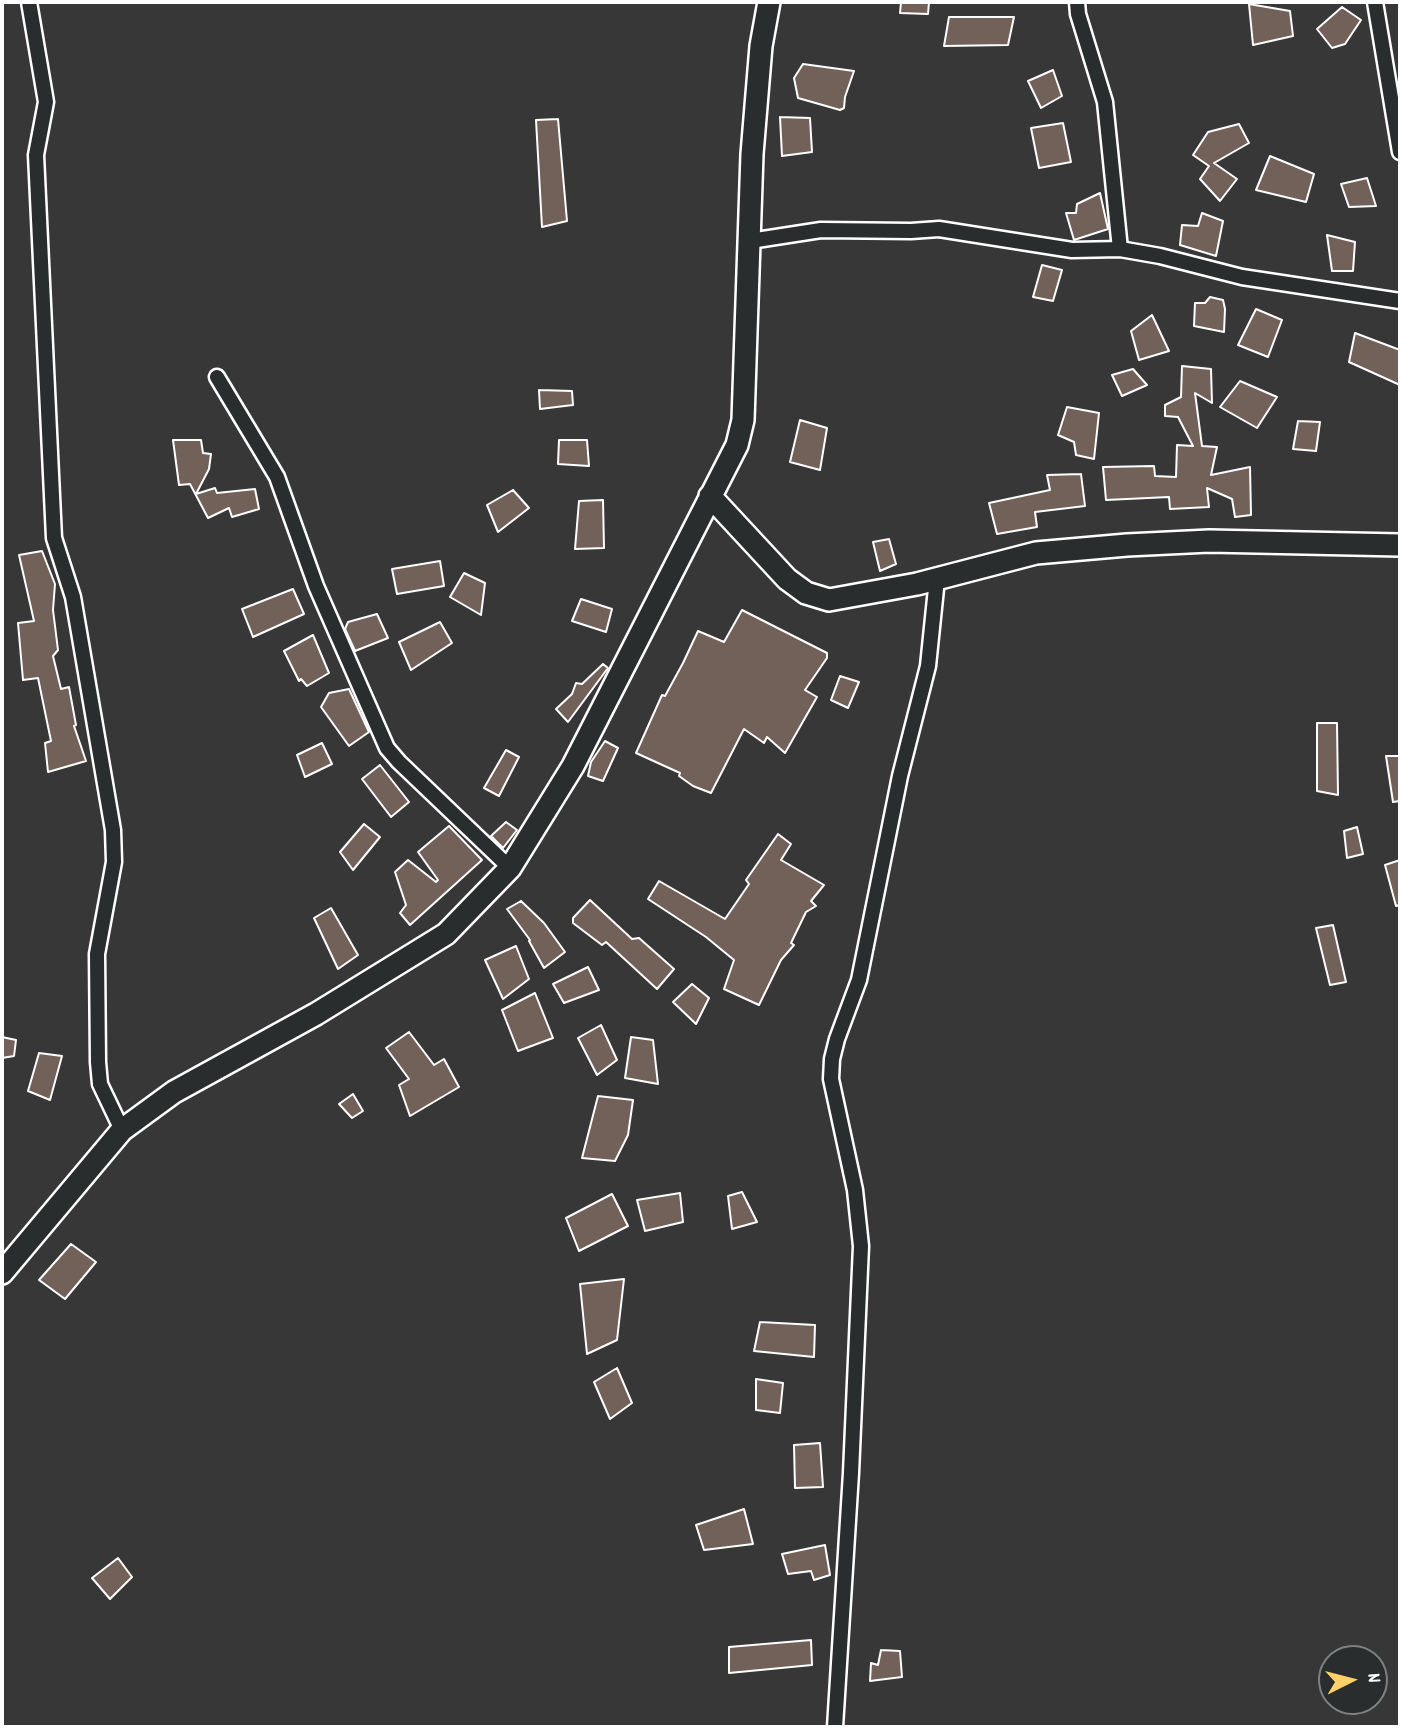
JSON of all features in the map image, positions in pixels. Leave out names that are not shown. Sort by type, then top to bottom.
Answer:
[{"type":"street","points":[[29,2],[46,102],[36,155],[54,538],[73,597],[113,830],[114,862],[97,954],[98,1062],[100,1084],[122,1130]]},
{"type":"street","points":[[2,1273],[122,1130],[174,1092],[316,1014],[446,934],[510,868],[573,766],[737,444],[743,420],[752,154],[761,46],[769,2]]},
{"type":"street","points":[[1077,2],[1078,14],[1105,102],[1120,249]]},
{"type":"street","points":[[1375,2],[1400,152]]},
{"type":"street","points":[[750,241],[821,230],[939,229],[1072,250],[1120,249],[1160,256],[1242,278],[1400,301]]},
{"type":"street","points":[[217,377],[277,477],[316,586],[387,748],[510,868]]},
{"type":"street","points":[[710,496],[787,579],[806,593],[829,600],[937,579],[1035,553],[1209,541],[1400,545]]},
{"type":"street","points":[[835,1727],[851,1473],[861,1246],[855,1190],[831,1079],[832,1059],[859,980],[900,776],[928,666],[937,579]]},
{"type":"building","points":[[901,2],[929,2],[928,14],[900,13]]},
{"type":"building","points":[[1249,4],[1290,11],[1293,36],[1253,45]]},
{"type":"building","points":[[1342,7],[1361,20],[1345,44],[1332,48],[1317,29]]},
{"type":"building","points":[[949,17],[1014,17],[1008,45],[944,46]]},
{"type":"building","points":[[803,64],[854,71],[844,108],[840,110],[798,98],[794,78]]},
{"type":"building","points":[[1053,70],[1062,96],[1041,108],[1028,81]]},
{"type":"building","points":[[780,117],[810,118],[812,152],[782,156]]},
{"type":"building","points":[[558,119],[567,221],[542,227],[536,120]]},
{"type":"building","points":[[1063,123],[1071,162],[1039,168],[1031,128]]},
{"type":"building","points":[[1239,124],[1249,143],[1214,163],[1237,179],[1220,201],[1200,179],[1209,166],[1193,155],[1208,132]]},
{"type":"building","points":[[1270,156],[1314,174],[1306,202],[1256,190]]},
{"type":"building","points":[[1367,178],[1376,206],[1349,207],[1341,184]]},
{"type":"building","points":[[1100,193],[1108,229],[1074,240],[1066,213],[1076,213],[1077,204]]},
{"type":"building","points":[[1202,213],[1223,221],[1216,256],[1180,245],[1182,225],[1198,226]]},
{"type":"building","points":[[1327,235],[1355,242],[1353,271],[1332,271]]},
{"type":"building","points":[[1042,265],[1062,270],[1053,301],[1033,297]]},
{"type":"building","points":[[1210,297],[1223,300],[1224,332],[1194,326],[1195,303],[1205,303]]},
{"type":"building","points":[[1256,309],[1282,320],[1268,357],[1238,345]]},
{"type":"building","points":[[1152,315],[1169,351],[1139,360],[1131,331]]},
{"type":"building","points":[[1355,333],[1400,350],[1400,385],[1349,362]]},
{"type":"building","points":[[1182,366],[1211,369],[1212,403],[1195,393],[1202,446],[1217,447],[1211,475],[1250,467],[1251,515],[1235,517],[1232,499],[1207,488],[1209,507],[1170,509],[1169,497],[1106,500],[1103,467],[1154,466],[1155,476],[1176,477],[1177,445],[1193,446],[1178,417],[1165,416],[1165,405],[1181,397]]},
{"type":"building","points":[[1133,369],[1147,385],[1122,396],[1112,375]]},
{"type":"building","points":[[1240,381],[1277,397],[1257,428],[1220,407]]},
{"type":"building","points":[[539,390],[572,391],[573,405],[540,409]]},
{"type":"building","points":[[1067,407],[1099,413],[1094,459],[1076,455],[1074,442],[1058,435]]},
{"type":"building","points":[[800,420],[827,428],[820,470],[790,462]]},
{"type":"building","points":[[1298,421],[1320,422],[1316,451],[1293,449]]},
{"type":"building","points":[[173,440],[201,440],[203,453],[211,454],[209,469],[196,494],[215,488],[217,493],[255,489],[259,509],[232,517],[229,508],[208,518],[190,484],[179,485]]},
{"type":"building","points":[[559,440],[587,440],[589,466],[558,464]]},
{"type":"building","points":[[1081,474],[1085,506],[1035,512],[1037,527],[997,534],[989,503],[1050,490],[1047,475]]},
{"type":"building","points":[[513,490],[529,508],[498,532],[487,505]]},
{"type":"building","points":[[603,500],[604,548],[575,549],[579,501]]},
{"type":"building","points":[[889,539],[896,564],[880,571],[873,542]]},
{"type":"building","points":[[42,551],[55,584],[53,610],[58,650],[53,656],[61,689],[69,687],[76,725],[74,726],[86,761],[48,772],[45,743],[51,741],[38,678],[23,680],[18,623],[34,621],[19,555]]},
{"type":"building","points":[[440,561],[444,586],[397,594],[392,569]]},
{"type":"building","points":[[464,573],[485,583],[481,615],[450,597]]},
{"type":"building","points":[[293,589],[304,614],[253,637],[242,609]]},
{"type":"building","points":[[581,599],[612,609],[606,632],[572,621]]},
{"type":"building","points":[[742,610],[827,653],[827,658],[805,690],[817,697],[785,753],[767,737],[764,743],[744,729],[711,793],[693,786],[679,776],[680,773],[636,753],[662,695],[665,696],[698,631],[724,642]]},
{"type":"building","points":[[377,614],[388,638],[355,651],[345,629],[348,622]]},
{"type":"building","points":[[440,622],[452,643],[411,670],[399,642]]},
{"type":"building","points":[[313,635],[329,673],[307,686],[301,679],[299,681],[284,651]]},
{"type":"building","points":[[603,664],[608,668],[568,722],[556,709],[572,694],[576,683],[582,684]]},
{"type":"building","points":[[840,676],[859,682],[848,708],[831,700]]},
{"type":"building","points":[[349,689],[369,732],[349,746],[321,707],[329,693]]},
{"type":"building","points":[[1317,723],[1337,723],[1338,795],[1317,791]]},
{"type":"building","points":[[605,741],[618,748],[603,781],[588,776],[591,762]]},
{"type":"building","points":[[322,743],[332,764],[305,777],[297,755]]},
{"type":"building","points":[[506,750],[519,757],[499,796],[484,788]]},
{"type":"building","points":[[1386,756],[1400,756],[1400,801],[1393,802]]},
{"type":"building","points":[[380,765],[409,802],[391,817],[362,779]]},
{"type":"building","points":[[506,822],[517,830],[503,848],[491,836]]},
{"type":"building","points":[[364,824],[380,837],[353,870],[340,852]]},
{"type":"building","points":[[449,826],[482,860],[410,925],[400,913],[406,905],[395,872],[408,860],[436,882],[438,880],[418,852]]},
{"type":"building","points":[[1357,827],[1363,854],[1347,858],[1344,831]]},
{"type":"building","points":[[778,834],[791,844],[781,860],[824,885],[811,901],[816,906],[806,912],[791,943],[794,945],[781,960],[759,1005],[724,989],[734,960],[706,937],[648,899],[659,881],[725,919],[749,884],[746,880]]},
{"type":"building","points":[[1400,860],[1400,905],[1396,906],[1385,865]]},
{"type":"building","points":[[590,900],[632,939],[639,938],[674,969],[657,989],[606,942],[602,945],[573,923],[573,918]]},
{"type":"building","points":[[521,901],[544,923],[565,952],[544,968],[530,940],[507,909]]},
{"type":"building","points":[[331,908],[358,955],[338,969],[314,918]]},
{"type":"building","points":[[1333,925],[1346,982],[1330,985],[1316,928]]},
{"type":"building","points":[[516,946],[529,979],[503,999],[485,960]]},
{"type":"building","points":[[588,967],[599,990],[564,1003],[553,984]]},
{"type":"building","points":[[692,984],[709,998],[696,1024],[673,1002]]},
{"type":"building","points":[[535,993],[553,1038],[518,1051],[502,1010]]},
{"type":"building","points":[[601,1025],[617,1060],[597,1075],[578,1038]]},
{"type":"building","points":[[409,1032],[434,1065],[444,1059],[459,1087],[410,1116],[399,1085],[409,1079],[386,1048]]},
{"type":"building","points":[[2,1037],[16,1040],[14,1056],[2,1058]]},
{"type":"building","points":[[631,1037],[653,1040],[658,1084],[625,1078]]},
{"type":"building","points":[[39,1053],[62,1056],[50,1100],[28,1091]]},
{"type":"building","points":[[353,1094],[363,1111],[352,1118],[339,1104]]},
{"type":"building","points":[[598,1096],[633,1100],[628,1135],[615,1161],[582,1158]]},
{"type":"building","points":[[742,1192],[757,1222],[732,1229],[728,1196]]},
{"type":"building","points":[[680,1193],[683,1222],[645,1231],[637,1200]]},
{"type":"building","points":[[612,1194],[628,1226],[579,1251],[566,1218]]},
{"type":"building","points":[[71,1244],[96,1262],[65,1299],[39,1280]]},
{"type":"building","points":[[624,1279],[617,1340],[587,1354],[580,1284]]},
{"type":"building","points":[[760,1322],[815,1325],[814,1357],[754,1351]]},
{"type":"building","points":[[617,1368],[632,1403],[610,1419],[594,1382]]},
{"type":"building","points":[[756,1379],[783,1383],[780,1413],[756,1410]]},
{"type":"building","points":[[820,1443],[823,1487],[795,1488],[794,1445]]},
{"type":"building","points":[[744,1509],[753,1544],[704,1550],[696,1525]]},
{"type":"building","points":[[825,1545],[830,1575],[814,1580],[811,1571],[788,1574],[782,1554]]},
{"type":"building","points":[[118,1558],[132,1577],[110,1599],[92,1578]]},
{"type":"building","points":[[811,1640],[812,1665],[729,1673],[729,1647]]},
{"type":"building","points":[[881,1650],[900,1651],[902,1677],[870,1681],[871,1663],[878,1665]]}]
